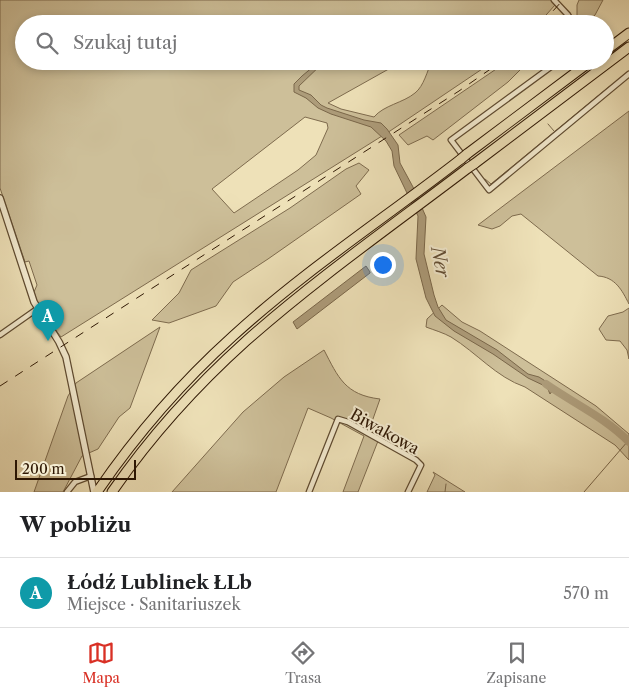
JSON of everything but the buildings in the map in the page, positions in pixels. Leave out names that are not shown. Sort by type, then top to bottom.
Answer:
[{"type":"highway","points":[[614,44],[629,33]]},
{"type":"highway","points":[[614,58],[629,47]]},
{"type":"highway","points":[[96,491],[166,404],[234,335],[279,297],[579,70]]},
{"type":"highway","points":[[112,492],[170,419],[208,377],[245,342],[328,275],[598,70]]},
{"type":"street","points":[[554,0],[568,15]]},
{"type":"street","points":[[547,70],[451,140],[489,190],[629,74]]},
{"type":"street","points":[[0,198],[38,309],[59,342],[67,361],[91,476],[96,491]]},
{"type":"street","points":[[0,335],[38,309]]},
{"type":"street","name":"Biwakowa","points":[[309,492],[338,419],[348,422],[416,460],[421,466],[408,492]]},
{"type":"street","points":[[67,492],[75,482],[91,476]]},
{"type":"shaded area","points":[[0,0],[551,0],[555,5],[546,15],[15,15],[15,70],[387,70],[328,103],[341,109],[374,117],[418,90],[428,70],[481,70],[390,131],[61,337],[39,308],[34,292],[37,285],[29,261],[25,262],[0,188]],"holes":[[[305,117],[327,123],[328,128],[316,155],[298,170],[234,213],[212,189]]]},
{"type":"shaded area","points":[[579,0],[603,0],[595,15],[577,15]]},
{"type":"shaded area","points":[[309,70],[316,70],[299,86],[299,90],[311,95],[327,108],[364,120],[381,123],[398,145],[400,163],[426,217],[424,254],[438,307],[446,320],[497,350],[528,374],[539,377],[555,387],[550,394],[547,387],[528,378],[454,331],[435,316],[426,298],[416,259],[418,216],[394,166],[392,151],[386,141],[371,127],[331,114],[294,92],[294,84]]},
{"type":"shaded area","points":[[495,70],[520,70],[508,82],[433,140],[427,136],[408,145],[399,135]]},
{"type":"shaded area","points":[[629,111],[629,304],[617,285],[609,279],[598,276],[521,214],[512,216],[500,226],[492,229],[478,225]]},
{"type":"shaded area","points":[[359,163],[369,170],[356,186],[361,194],[233,282],[216,306],[169,323],[152,320],[179,293],[191,270],[290,208],[346,169]]},
{"type":"shaded area","points":[[366,266],[370,273],[297,329],[293,322]]},
{"type":"shaded area","points":[[442,305],[462,322],[480,331],[596,406],[629,434],[629,460],[615,445],[525,387],[505,377],[451,337],[426,327],[427,319]]},
{"type":"shaded area","points":[[629,308],[629,359],[627,350],[620,341],[606,340],[599,329],[608,316],[623,312]]},
{"type":"shaded area","points":[[160,327],[130,408],[119,417],[98,449],[82,456],[63,492],[34,492],[68,396],[76,383]]},
{"type":"shaded area","points":[[324,350],[344,383],[358,393],[380,399],[368,433],[378,441],[358,492],[343,492],[364,436],[308,408],[276,492],[172,492],[243,412],[284,377]]},
{"type":"shaded area","points":[[433,472],[465,492],[427,492],[435,475]]},
{"type":"waterway","points":[[485,179],[491,184],[610,86]]},
{"type":"waterway","points":[[548,124],[554,131]]},
{"type":"waterway","name":"Ner","points":[[546,384],[600,418],[629,442]]},
{"type":"waterway","points":[[584,492],[628,441]]},
{"type":"waterway","points":[[445,492],[446,484]]},
{"type":"railway","points":[[549,15],[563,0]]},
{"type":"railway","points":[[0,386],[489,70]]},
{"type":"place","name":"Łódź Lublinek ŁLb","points":[[48,341]]}]
